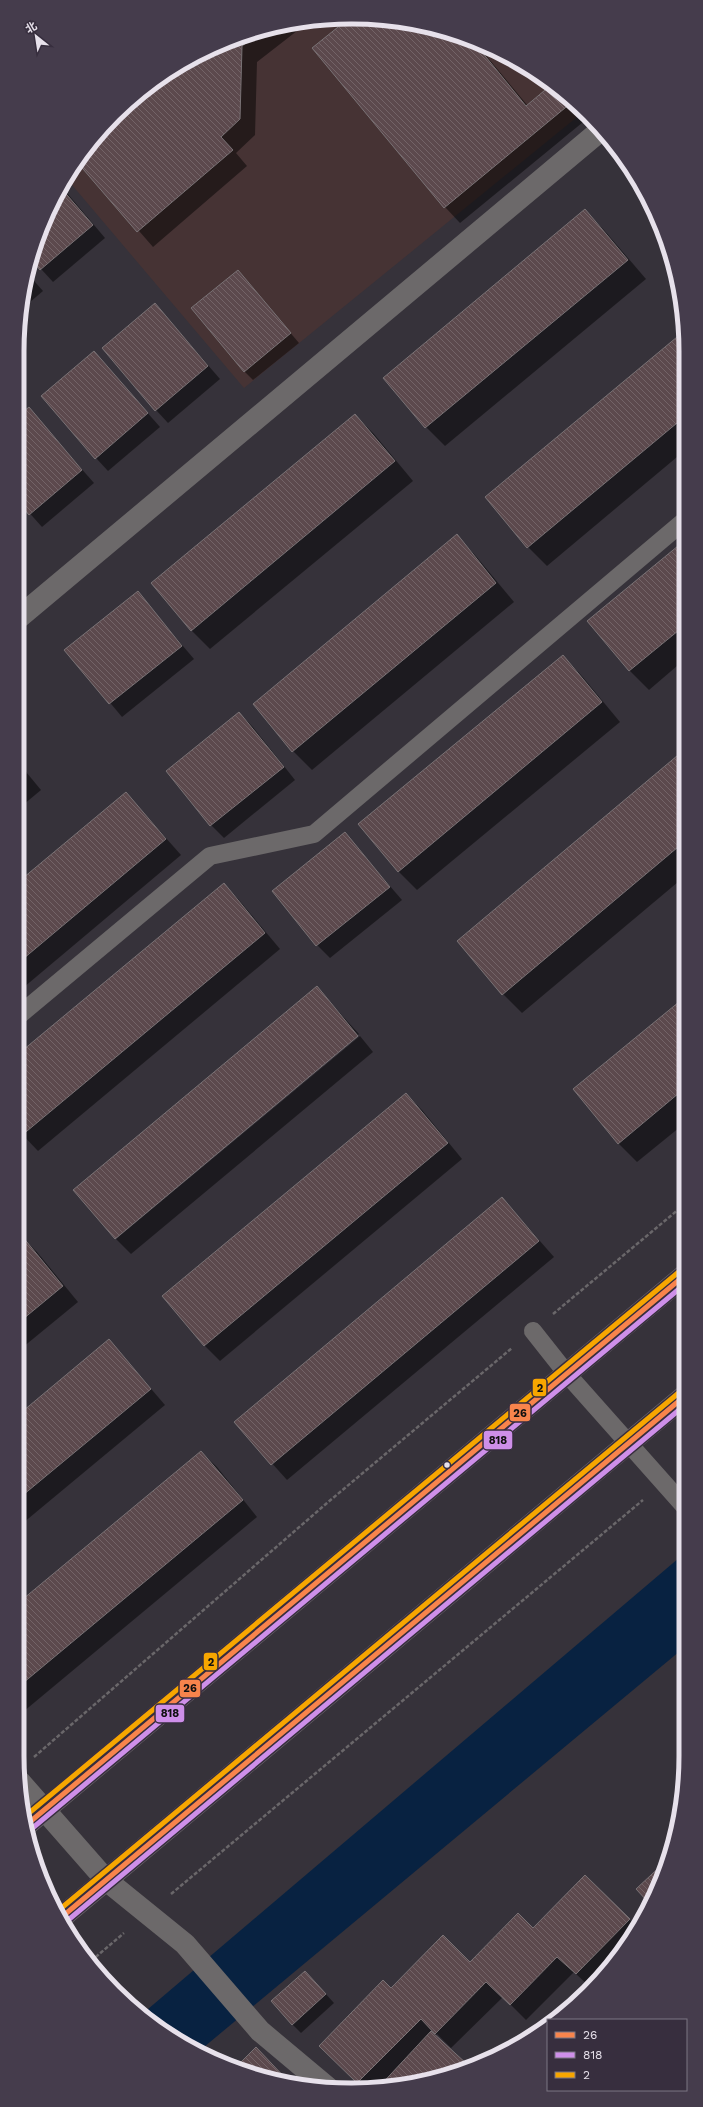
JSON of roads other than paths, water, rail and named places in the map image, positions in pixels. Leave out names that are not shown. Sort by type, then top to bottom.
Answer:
[{"type":"main road","points":[[31,1821],[679,1280]]},
{"type":"main road","points":[[65,1913],[679,1401]]},
{"type":"street","points":[[24,613],[597,135]]},
{"type":"street","points":[[26,1789],[106,1880],[147,1915],[185,1944],[260,2031],[320,2081]]},
{"type":"lane","points":[[24,1011],[210,856],[314,834],[679,525]]},
{"type":"lane","points":[[533,1331],[567,1374],[679,1500]]},
{"type":"water","points":[[679,1558],[679,1652],[204,2047],[170,2028],[146,2010]]}]
